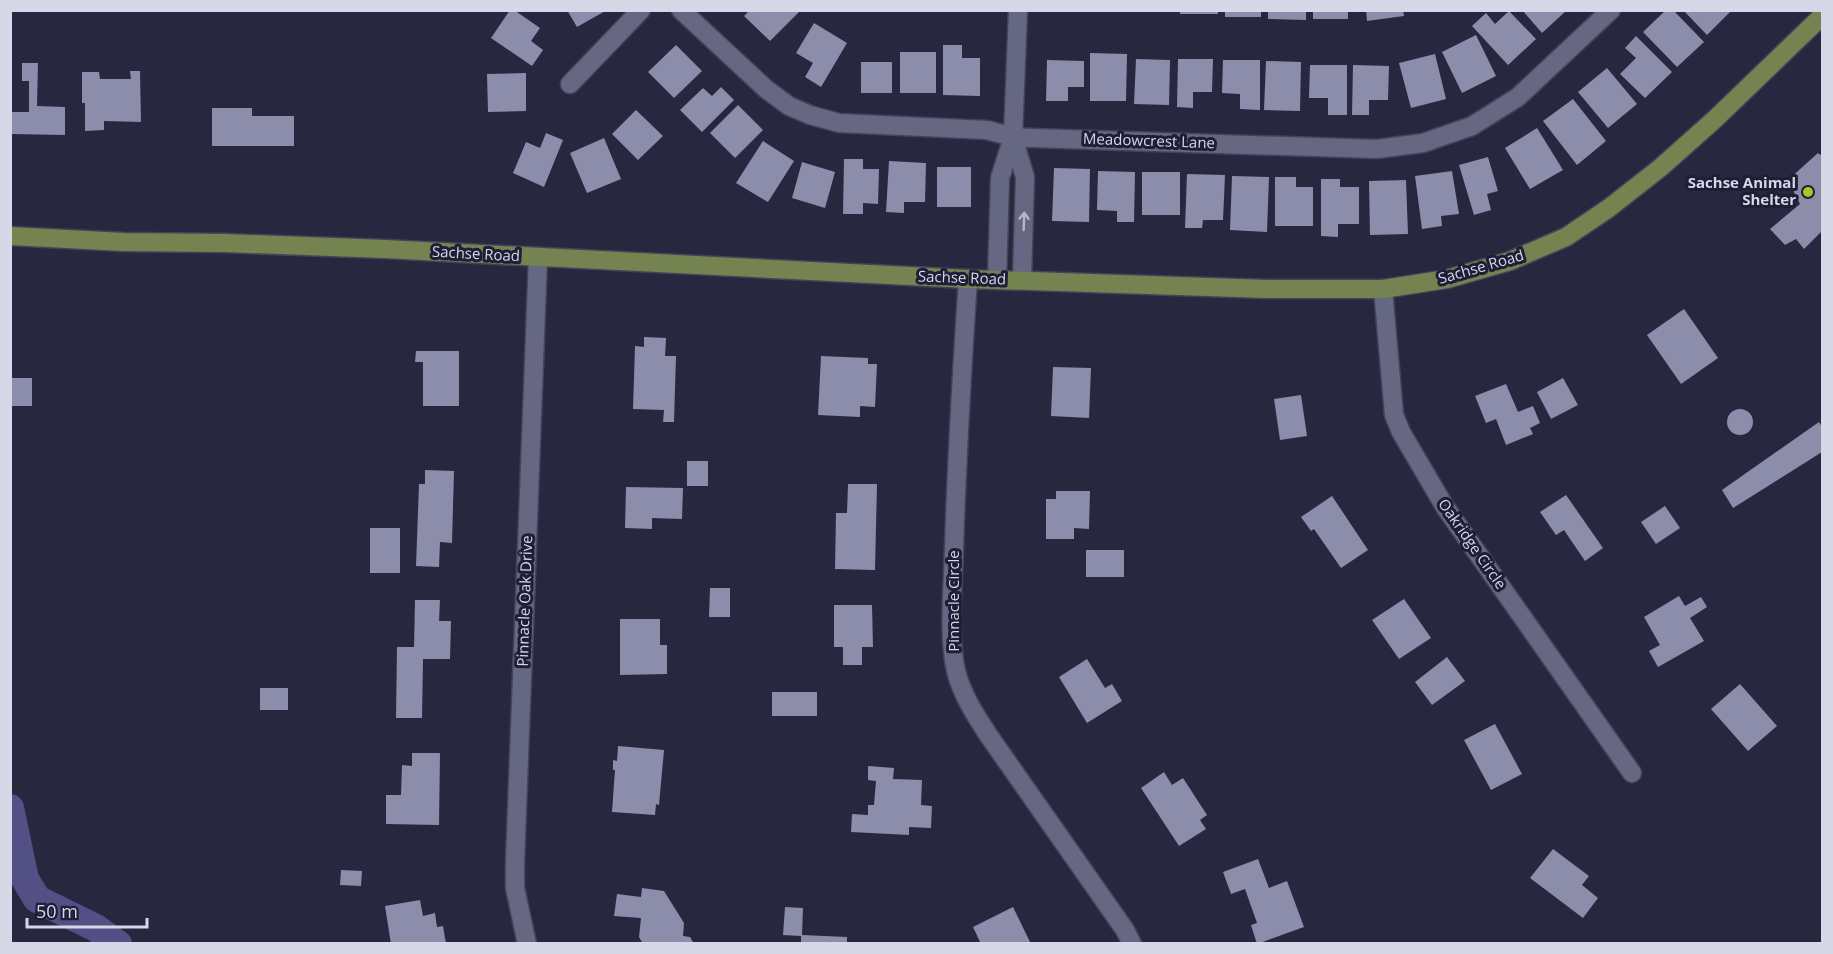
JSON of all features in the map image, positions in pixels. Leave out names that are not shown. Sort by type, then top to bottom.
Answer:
[{"type":"main road","name":"Sachse Road","points":[[10,236],[538,256],[968,279],[1022,279],[1267,289],[1383,289],[1447,279],[1510,261],[1566,237],[1609,208],[1660,168],[1714,120],[1822,16]]},
{"type":"street","points":[[570,84],[640,10]]},
{"type":"street","name":"Meadowcrest Lane","points":[[681,10],[766,89],[789,106],[839,123],[987,130],[1013,137],[1377,149],[1423,143],[1472,126],[1518,97],[1611,10]]},
{"type":"street","points":[[997,279],[1000,178],[1013,137],[1018,10]]},
{"type":"street","points":[[1013,137],[1025,177],[1022,279]]},
{"type":"street","name":"Pinnacle Oak Drive","points":[[527,944],[515,888],[515,861],[538,256]]},
{"type":"street","name":"Pinnacle Circle","points":[[968,279],[958,437],[952,598],[956,672],[969,705],[988,736],[1120,923],[1132,944]]},
{"type":"street","name":"Oakridge Circle","points":[[1383,289],[1394,415],[1401,432],[1445,507],[1632,773]]},
{"type":"building","points":[[510,10],[514,10],[540,28],[531,41],[543,50],[532,66],[491,38]]},
{"type":"building","points":[[567,10],[607,10],[577,27]]},
{"type":"building","points":[[750,10],[797,10],[799,12],[770,41],[744,16]]},
{"type":"building","points":[[1180,10],[1218,10],[1218,14],[1180,14]]},
{"type":"building","points":[[1225,10],[1261,10],[1261,17],[1225,17]]},
{"type":"building","points":[[1268,10],[1306,10],[1306,20],[1268,19]]},
{"type":"building","points":[[1313,10],[1348,10],[1348,19],[1313,19]]},
{"type":"building","points":[[1366,10],[1403,10],[1404,16],[1367,21]]},
{"type":"building","points":[[1522,10],[1567,10],[1542,33]]},
{"type":"building","points":[[1666,10],[1673,10],[1704,42],[1677,67],[1643,32]]},
{"type":"building","points":[[1683,10],[1732,10],[1707,35]]},
{"type":"building","points":[[1509,11],[1536,39],[1508,65],[1472,26],[1486,13],[1495,24]]},
{"type":"building","points":[[814,23],[847,43],[821,87],[805,77],[813,63],[796,53]]},
{"type":"building","points":[[1476,35],[1496,76],[1462,93],[1442,52]]},
{"type":"building","points":[[1636,36],[1672,72],[1645,98],[1620,74],[1636,58],[1625,48]]},
{"type":"building","points":[[676,45],[702,71],[674,98],[648,72]]},
{"type":"building","points":[[943,45],[962,45],[962,58],[980,58],[980,96],[943,95]]},
{"type":"building","points":[[900,52],[936,52],[936,93],[900,93]]},
{"type":"building","points":[[1090,53],[1127,54],[1126,101],[1090,101]]},
{"type":"building","points":[[1435,54],[1446,99],[1411,108],[1399,63]]},
{"type":"building","points":[[1136,59],[1170,60],[1169,105],[1134,104]]},
{"type":"building","points":[[1178,59],[1213,59],[1212,92],[1193,92],[1193,108],[1177,107]]},
{"type":"building","points":[[1047,60],[1084,61],[1084,87],[1068,87],[1068,101],[1046,101]]},
{"type":"building","points":[[1223,60],[1260,60],[1260,110],[1240,109],[1240,94],[1222,93]]},
{"type":"building","points":[[1266,61],[1301,62],[1300,111],[1264,110]]},
{"type":"building","points":[[861,62],[892,62],[892,93],[861,93]]},
{"type":"building","points":[[22,63],[38,63],[37,106],[65,107],[65,135],[10,134],[11,112],[29,112],[29,81],[22,81]]},
{"type":"building","points":[[1310,65],[1347,65],[1347,115],[1328,115],[1328,98],[1309,98]]},
{"type":"building","points":[[1353,65],[1389,66],[1388,100],[1369,100],[1369,115],[1352,115]]},
{"type":"building","points":[[1607,68],[1637,104],[1608,128],[1578,92]]},
{"type":"building","points":[[130,71],[140,71],[141,122],[104,121],[104,130],[85,131],[82,72],[99,72],[100,79],[131,79]]},
{"type":"building","points":[[526,73],[526,111],[488,112],[487,74]]},
{"type":"building","points":[[721,87],[734,100],[702,132],[680,110],[703,88],[712,96]]},
{"type":"building","points":[[1573,99],[1606,141],[1577,165],[1543,121]]},
{"type":"building","points":[[738,105],[763,130],[735,158],[710,133]]},
{"type":"building","points":[[212,108],[252,108],[252,116],[294,116],[294,146],[212,146]]},
{"type":"building","points":[[636,110],[663,136],[638,160],[612,134]]},
{"type":"building","points":[[1537,128],[1563,170],[1530,189],[1505,148]]},
{"type":"building","points":[[546,133],[563,140],[544,187],[513,173],[526,142],[540,148]]},
{"type":"building","points":[[604,138],[621,179],[587,193],[570,153]]},
{"type":"building","points":[[763,141],[794,161],[768,202],[736,183]]},
{"type":"building","name":"Sachse Animal Shelter","points":[[1818,153],[1822,156],[1822,231],[1804,249],[1796,239],[1785,245],[1770,229],[1800,204],[1788,180]]},
{"type":"building","points":[[1488,157],[1498,191],[1487,194],[1491,210],[1474,215],[1459,165]]},
{"type":"building","points":[[844,159],[863,159],[863,169],[879,169],[878,204],[863,203],[863,214],[843,214]]},
{"type":"building","points":[[889,161],[926,163],[925,202],[904,202],[904,213],[886,212]]},
{"type":"building","points":[[802,162],[835,172],[825,208],[792,198]]},
{"type":"building","points":[[937,167],[971,167],[971,207],[937,207]]},
{"type":"building","points":[[1054,168],[1090,169],[1089,222],[1052,221]]},
{"type":"building","points":[[1098,171],[1135,172],[1134,222],[1117,222],[1117,211],[1097,210]]},
{"type":"building","points":[[1452,171],[1459,214],[1441,216],[1442,226],[1422,229],[1415,176]]},
{"type":"building","points":[[1142,172],[1180,172],[1180,215],[1142,215]]},
{"type":"building","points":[[1187,174],[1225,175],[1223,220],[1203,220],[1202,228],[1185,228]]},
{"type":"building","points":[[1232,176],[1269,177],[1267,232],[1230,230]]},
{"type":"building","points":[[1275,177],[1296,177],[1296,187],[1313,187],[1313,226],[1275,226]]},
{"type":"building","points":[[1321,179],[1340,179],[1340,187],[1359,187],[1359,224],[1338,224],[1338,237],[1321,236]]},
{"type":"building","points":[[1406,180],[1408,234],[1370,235],[1369,181]]},
{"type":"building","points":[[1684,309],[1718,358],[1681,384],[1647,335]]},
{"type":"building","points":[[644,337],[666,338],[665,356],[676,356],[674,422],[663,422],[664,410],[633,409],[635,346],[644,347]]},
{"type":"building","points":[[416,351],[459,351],[459,406],[423,406],[423,362],[415,362]]},
{"type":"building","points":[[821,356],[868,358],[868,364],[877,364],[875,407],[860,406],[860,417],[818,415]]},
{"type":"building","points":[[1053,367],[1091,368],[1089,418],[1051,416]]},
{"type":"building","points":[[10,378],[32,378],[32,406],[10,406]]},
{"type":"building","points":[[1563,378],[1578,405],[1551,419],[1537,392]]},
{"type":"building","points":[[1506,384],[1518,412],[1533,406],[1540,423],[1530,428],[1533,434],[1506,445],[1496,419],[1486,423],[1475,396]]},
{"type":"building","points":[[1301,395],[1307,436],[1280,440],[1274,399]]},
{"type":"building","points":[[1740,409],[1749,413],[1753,422],[1749,431],[1740,435],[1731,431],[1727,422],[1731,413]]},
{"type":"building","points":[[1819,422],[1822,427],[1822,452],[1733,508],[1722,490]]},
{"type":"building","points":[[687,461],[708,461],[708,486],[687,486]]},
{"type":"building","points":[[425,470],[454,471],[452,543],[440,542],[439,567],[416,566],[419,484],[425,484]]},
{"type":"building","points":[[848,484],[877,484],[875,570],[835,569],[836,513],[847,513]]},
{"type":"building","points":[[626,487],[683,488],[682,519],[652,518],[652,529],[625,528]]},
{"type":"building","points":[[1056,491],[1090,491],[1089,529],[1074,528],[1074,539],[1046,539],[1046,499],[1056,499]]},
{"type":"building","points":[[1566,495],[1603,548],[1585,561],[1564,530],[1556,535],[1540,512]]},
{"type":"building","points":[[1332,496],[1368,550],[1341,568],[1314,529],[1311,531],[1301,517]]},
{"type":"building","points":[[1665,506],[1680,528],[1656,544],[1641,522]]},
{"type":"building","points":[[370,528],[400,528],[400,573],[370,573]]},
{"type":"building","points":[[1086,550],[1124,550],[1124,577],[1086,577]]},
{"type":"building","points":[[710,588],[730,588],[730,617],[709,617]]},
{"type":"building","points":[[1679,596],[1685,606],[1701,597],[1707,607],[1690,618],[1704,641],[1658,667],[1649,651],[1660,645],[1644,617]]},
{"type":"building","points":[[1404,599],[1431,638],[1399,659],[1372,620]]},
{"type":"building","points":[[415,600],[440,600],[439,621],[451,621],[450,659],[423,659],[422,718],[396,718],[397,647],[414,647]]},
{"type":"building","points":[[834,605],[872,605],[873,647],[862,647],[862,665],[843,665],[843,647],[834,647]]},
{"type":"building","points":[[620,619],[660,619],[660,645],[667,645],[667,674],[620,675]]},
{"type":"building","points":[[1447,657],[1465,681],[1432,705],[1415,682]]},
{"type":"building","points":[[1087,659],[1105,688],[1112,684],[1122,701],[1087,723],[1059,677]]},
{"type":"building","points":[[1740,684],[1777,726],[1748,751],[1711,709]]},
{"type":"building","points":[[260,688],[288,688],[288,710],[260,710]]},
{"type":"building","points":[[772,692],[817,692],[817,716],[772,716]]},
{"type":"building","points":[[1495,724],[1522,774],[1491,790],[1464,740]]},
{"type":"building","points":[[618,746],[664,750],[659,805],[656,804],[655,815],[612,812],[615,770],[613,770],[613,760],[617,761]]},
{"type":"building","points":[[412,753],[440,753],[439,825],[386,824],[386,795],[401,795],[402,765],[412,766]]},
{"type":"building","points":[[868,766],[894,768],[893,779],[922,780],[921,805],[932,806],[931,828],[909,827],[909,835],[851,832],[852,814],[868,815],[868,805],[874,805],[876,781],[868,780]]},
{"type":"building","points":[[1164,772],[1172,785],[1183,778],[1207,815],[1200,820],[1206,829],[1179,846],[1141,788]]},
{"type":"building","points":[[1553,849],[1589,876],[1582,885],[1598,898],[1583,918],[1530,878]]},
{"type":"building","points":[[1258,859],[1269,888],[1287,881],[1304,927],[1257,944],[1251,925],[1257,923],[1245,889],[1231,894],[1223,872]]},
{"type":"building","points":[[341,870],[362,871],[361,886],[340,885]]},
{"type":"building","points":[[642,888],[664,891],[684,923],[683,936],[690,937],[694,944],[643,944],[639,937],[641,918],[614,916],[617,894],[641,897]]},
{"type":"building","points":[[420,900],[423,916],[435,913],[437,927],[443,926],[446,944],[391,944],[385,906]]},
{"type":"building","points":[[785,907],[803,908],[802,935],[847,937],[847,944],[801,944],[801,936],[783,935]]},
{"type":"building","points":[[1013,907],[1031,944],[981,944],[973,927]]},
{"type":"waterway","points":[[10,808],[25,879],[37,899],[96,928],[118,944]]},
{"type":"place","name":"Sachse Animal Shelter","points":[[1808,192]]}]
